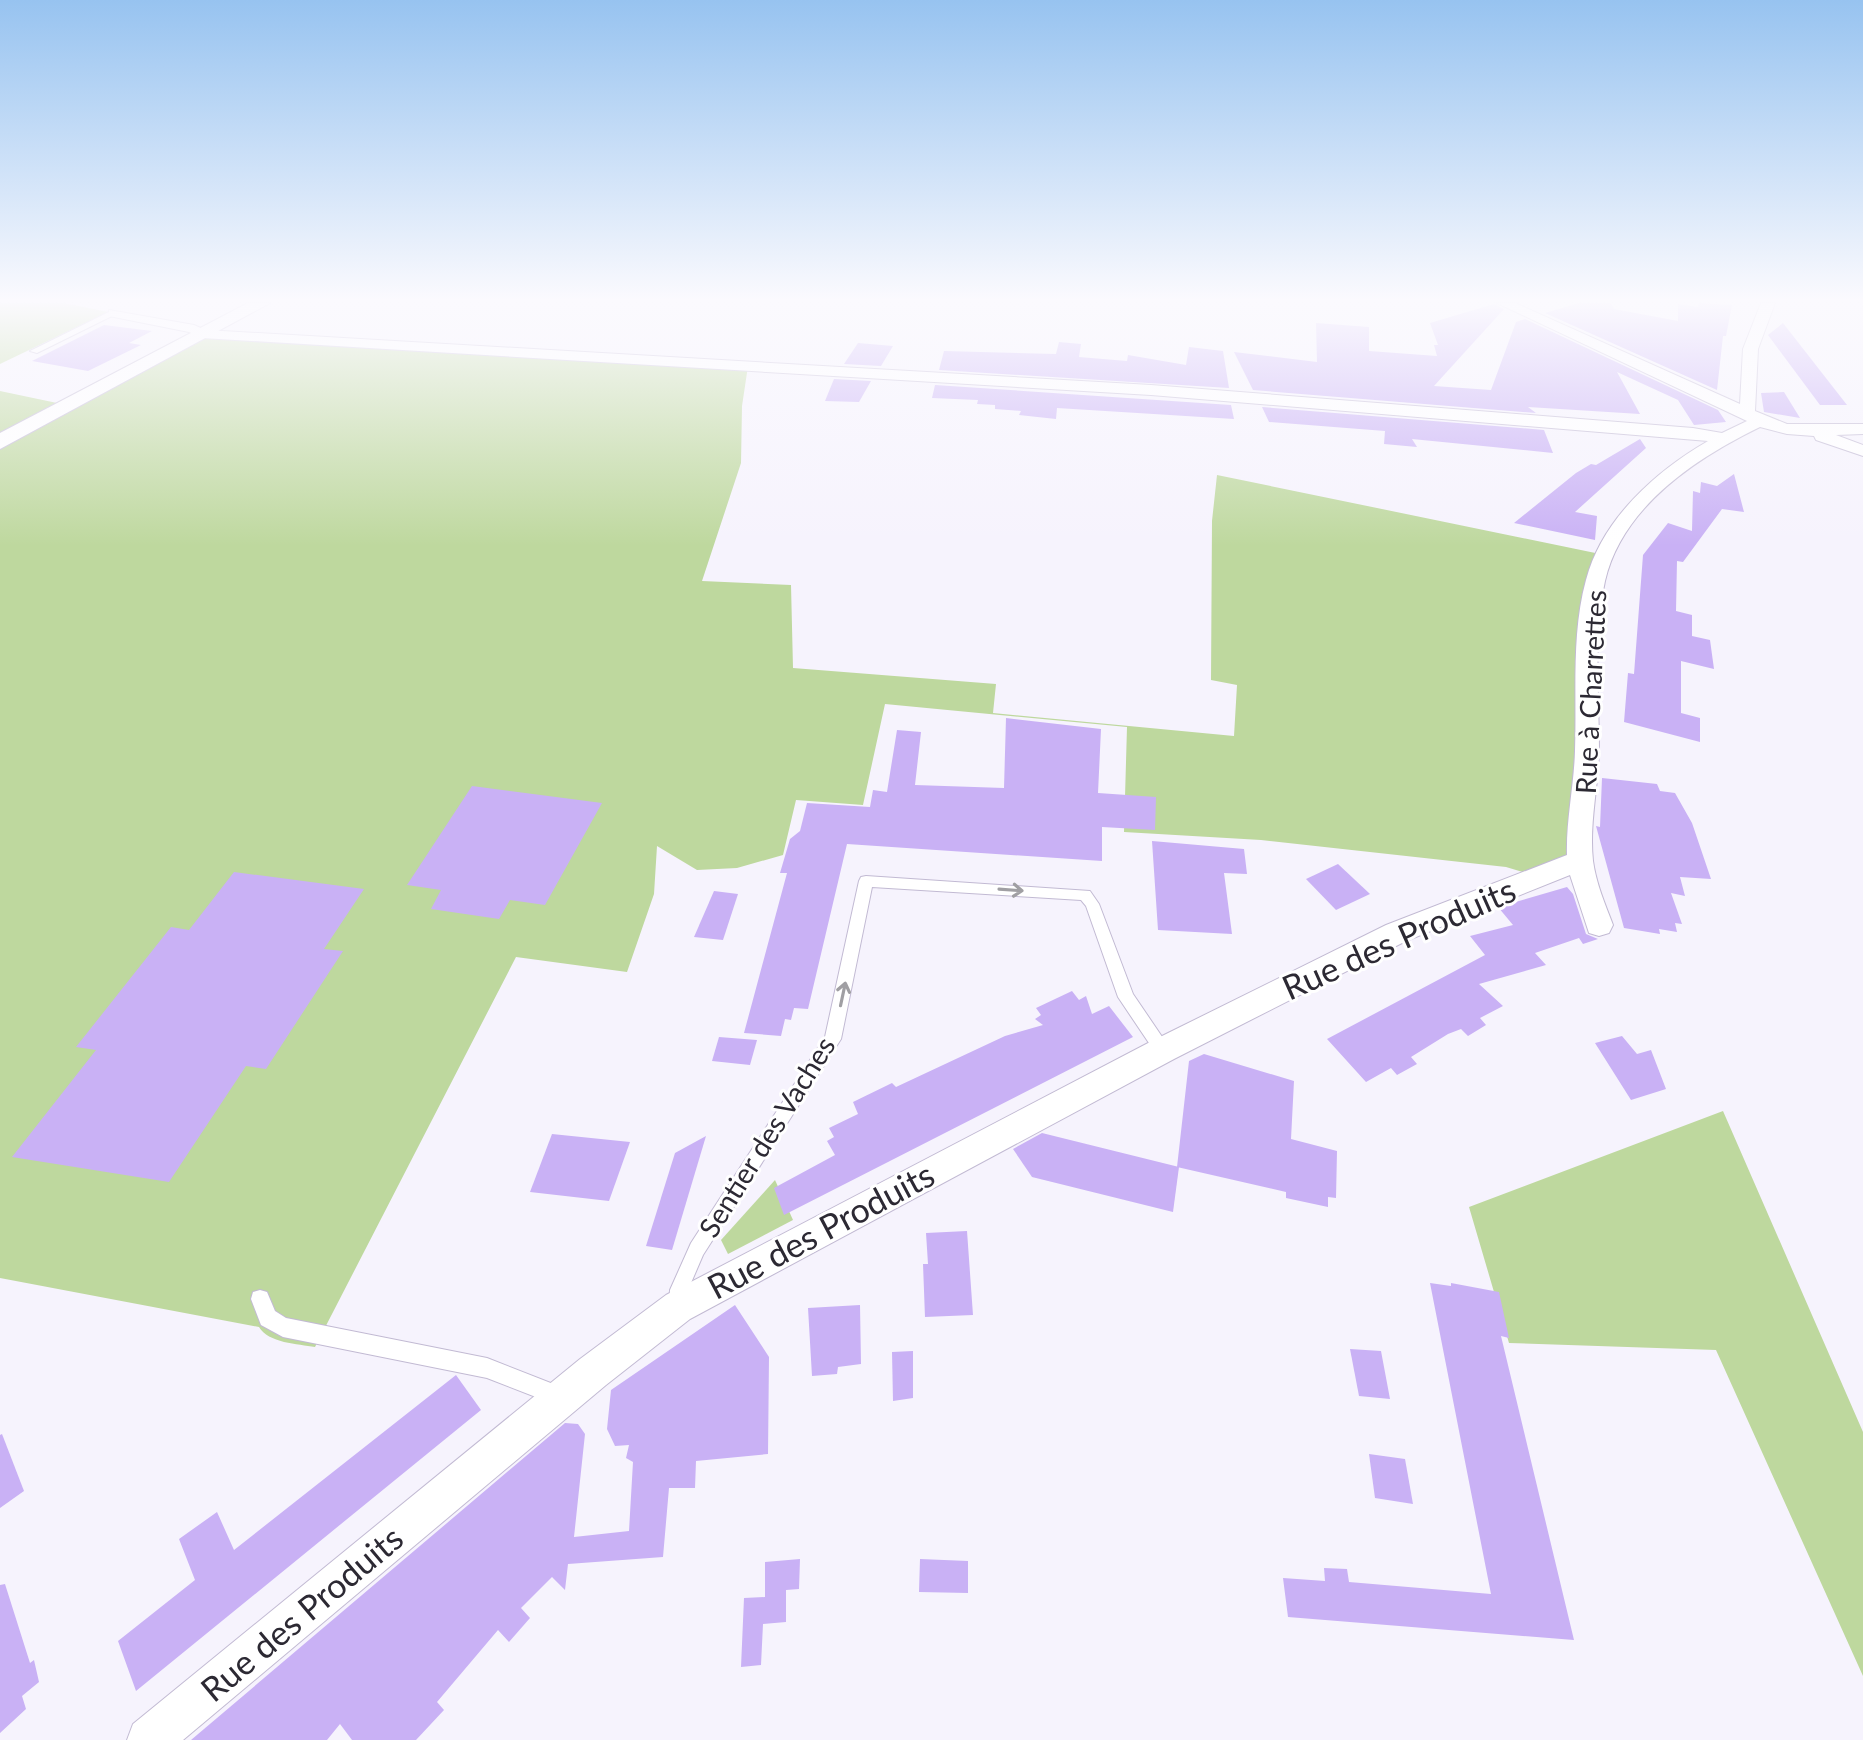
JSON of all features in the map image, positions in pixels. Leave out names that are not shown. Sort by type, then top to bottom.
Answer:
[{"type":"street","points":[[0,442],[108,384]]},
{"type":"street","points":[[1059,384],[1724,437],[1776,428],[1807,431],[1863,429]]},
{"type":"street","points":[[1679,384],[1776,428]]},
{"type":"street","points":[[1749,384],[1752,418]]},
{"type":"street","points":[[1724,437],[1752,418]]},
{"type":"street","points":[[1807,431],[1863,451]]},
{"type":"street","name":"Rue à Charrettes","points":[[1580,860],[1587,781],[1592,604],[1599,566],[1634,510],[1657,485],[1724,437]]},
{"type":"street","points":[[1580,860],[1599,925]]},
{"type":"street","name":"Rue des Produits","points":[[149,1740],[563,1398],[678,1307],[1163,1050],[1396,933],[1580,860]]},
{"type":"lane","name":"Sentier des Vaches","points":[[678,1307],[679,1290],[697,1249],[833,1039],[866,881],[1085,895],[1092,904],[1126,997],[1163,1050]]},
{"type":"lane","points":[[260,1299],[268,1318],[283,1327],[487,1368],[563,1398]]},
{"type":"green space","points":[[97,384],[745,384],[741,463],[702,581],[791,585],[793,668],[996,684],[993,713],[1234,736],[1237,685],[1211,680],[1212,521],[1217,475],[1605,555],[1599,566],[1580,860],[1540,877],[1506,867],[1261,840],[1124,832],[1127,727],[885,704],[863,805],[796,800],[783,855],[737,868],[697,870],[657,846],[654,894],[627,972],[516,957],[315,1347],[276,1340],[259,1327],[0,1278],[0,391],[57,403]]},
{"type":"green space","points":[[1723,1111],[1863,1432],[1863,1676],[1716,1350],[1509,1343],[1469,1207]]},
{"type":"green space","points":[[775,1180],[793,1220],[728,1254],[721,1240]]},
{"type":"building","points":[[832,384],[869,384],[859,402],[825,401]]},
{"type":"building","points":[[1168,384],[1228,384],[1229,388]]},
{"type":"building","points":[[1250,384],[1436,384],[1434,386],[1491,390],[1493,384],[1624,384],[1640,414],[1528,407],[1536,413],[1253,390]]},
{"type":"building","points":[[1644,384],[1663,384],[1718,410],[1726,422],[1694,425],[1678,400]]},
{"type":"building","points":[[1805,384],[1831,384],[1847,405],[1820,405]]},
{"type":"building","points":[[935,385],[1231,405],[1234,419],[1057,408],[1056,419],[1019,415],[1021,411],[995,409],[995,405],[977,404],[978,400],[932,398]]},
{"type":"building","points":[[1784,392],[1800,418],[1764,412],[1761,393]]},
{"type":"building","points":[[1262,407],[1544,430],[1553,453],[1412,439],[1417,447],[1384,444],[1385,431],[1269,422]]},
{"type":"building","points":[[1640,439],[1646,448],[1575,512],[1597,516],[1595,540],[1514,523],[1576,473]]},
{"type":"building","points":[[1734,474],[1744,512],[1722,509],[1683,562],[1677,561],[1676,611],[1692,615],[1692,636],[1710,640],[1714,669],[1681,661],[1681,713],[1700,718],[1700,742],[1624,722],[1628,673],[1634,674],[1643,555],[1668,523],[1692,531],[1693,491],[1700,493],[1701,482],[1717,486]]},
{"type":"building","points":[[1006,718],[1101,729],[1098,793],[1156,797],[1155,830],[1102,827],[1102,861],[847,844],[808,1009],[794,1008],[791,1020],[785,1019],[781,1036],[744,1033],[787,873],[780,873],[790,839],[800,831],[807,803],[870,807],[873,790],[887,792],[897,730],[921,732],[915,785],[1004,788]]},
{"type":"building","points":[[1602,778],[1657,784],[1660,791],[1675,793],[1692,823],[1711,879],[1680,877],[1685,896],[1671,893],[1682,924],[1675,923],[1677,932],[1659,929],[1660,934],[1624,928],[1596,826],[1600,827]]},
{"type":"building","points":[[472,786],[602,803],[545,905],[510,900],[499,919],[431,909],[441,890],[407,885]]},
{"type":"building","points":[[1152,841],[1244,849],[1247,874],[1224,873],[1232,934],[1158,930]]},
{"type":"building","points":[[1338,864],[1370,894],[1336,910],[1306,879]]},
{"type":"building","points":[[234,872],[364,889],[324,949],[343,951],[266,1069],[246,1066],[169,1182],[12,1157],[96,1050],[76,1047],[171,927],[189,930]]},
{"type":"building","points":[[1567,887],[1573,894],[1586,934],[1598,939],[1583,944],[1579,938],[1535,953],[1546,965],[1479,984],[1503,1006],[1480,1018],[1486,1025],[1468,1036],[1461,1029],[1448,1034],[1411,1057],[1417,1064],[1397,1075],[1391,1068],[1366,1082],[1327,1039],[1485,955],[1470,936],[1513,925],[1498,907]]},
{"type":"building","points":[[714,891],[738,894],[723,940],[694,937]]},
{"type":"building","points":[[1072,991],[1079,1000],[1086,996],[1092,1014],[1109,1006],[1133,1037],[784,1215],[774,1188],[835,1155],[827,1141],[834,1137],[829,1128],[858,1114],[853,1102],[892,1083],[896,1087],[1005,1036],[1043,1025],[1035,1019],[1041,1015],[1036,1008]]},
{"type":"building","points":[[1622,1036],[1637,1054],[1651,1050],[1666,1089],[1631,1100],[1595,1043]]},
{"type":"building","points":[[719,1037],[757,1040],[750,1065],[712,1061]]},
{"type":"building","points":[[1204,1054],[1294,1081],[1291,1139],[1337,1151],[1336,1198],[1328,1197],[1328,1207],[1286,1198],[1286,1192],[1177,1167],[1189,1061]]},
{"type":"building","points":[[1042,1133],[1179,1167],[1173,1212],[1032,1177],[1013,1149]]},
{"type":"building","points":[[552,1134],[630,1142],[609,1201],[530,1192]]},
{"type":"building","points":[[706,1136],[672,1250],[646,1246],[675,1153]]},
{"type":"building","points":[[967,1231],[973,1315],[925,1317],[923,1264],[928,1264],[926,1233]]},
{"type":"building","points":[[1430,1283],[1451,1286],[1451,1283],[1499,1292],[1509,1338],[1501,1336],[1574,1640],[1288,1617],[1283,1578],[1325,1581],[1324,1568],[1347,1569],[1349,1582],[1491,1594]]},
{"type":"building","points":[[735,1305],[769,1357],[768,1454],[696,1461],[695,1488],[669,1488],[663,1557],[568,1564],[565,1590],[552,1577],[521,1608],[530,1618],[509,1642],[498,1630],[437,1702],[444,1710],[416,1740],[352,1740],[340,1724],[327,1740],[191,1740],[565,1423],[578,1424],[585,1434],[574,1537],[629,1531],[633,1462],[626,1458],[629,1445],[615,1446],[607,1429],[611,1390]]},
{"type":"building","points":[[860,1305],[861,1364],[838,1367],[837,1374],[812,1376],[808,1308]]},
{"type":"building","points":[[1350,1349],[1381,1351],[1390,1399],[1359,1396]]},
{"type":"building","points":[[913,1351],[913,1398],[893,1401],[892,1352]]},
{"type":"building","points":[[456,1375],[481,1410],[136,1691],[118,1641],[195,1580],[179,1539],[217,1512],[234,1550]]},
{"type":"building","points":[[0,1435],[24,1491],[0,1508]]},
{"type":"building","points":[[1369,1454],[1405,1459],[1413,1504],[1375,1498]]},
{"type":"building","points":[[800,1559],[799,1589],[786,1590],[786,1622],[763,1624],[761,1665],[741,1667],[744,1598],[765,1597],[765,1562]]},
{"type":"building","points":[[920,1559],[968,1561],[968,1593],[919,1592]]},
{"type":"building","points":[[5,1584],[30,1663],[34,1660],[39,1682],[22,1696],[26,1709],[0,1733],[0,1585]]}]
